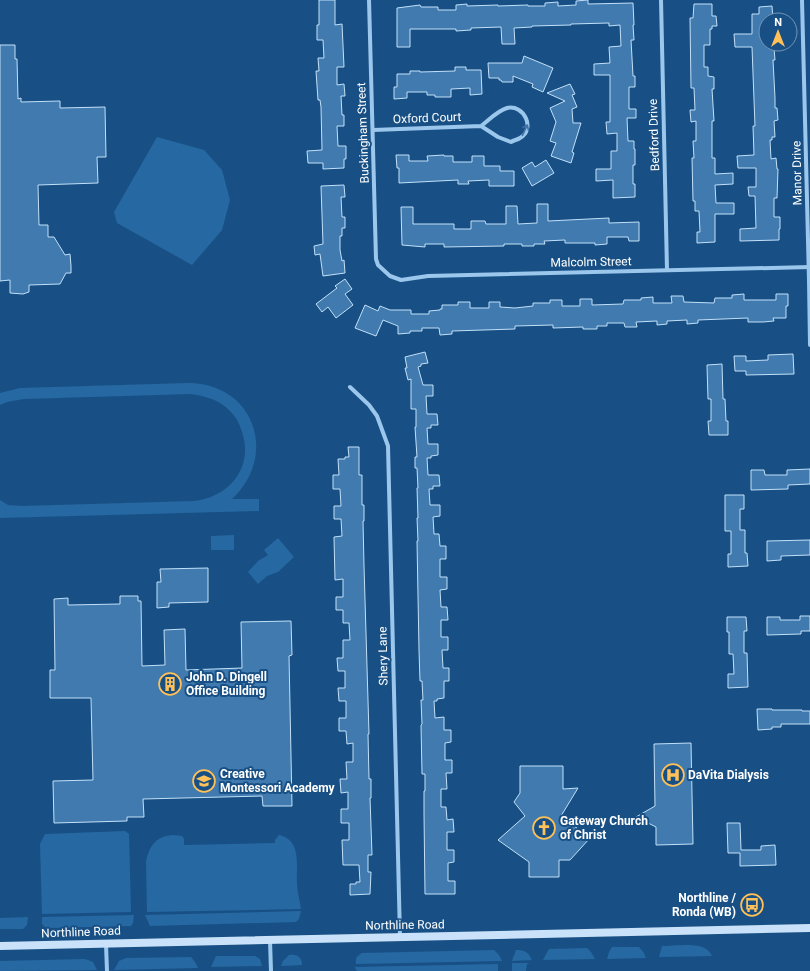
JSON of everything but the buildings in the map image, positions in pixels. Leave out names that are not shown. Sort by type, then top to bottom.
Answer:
[{"type":"main road","name":"Northline Road","points":[[0,946],[810,928]]},
{"type":"street","name":"Buckingham Street","points":[[369,0],[375,251],[378,264]]},
{"type":"street","name":"Bedford Drive","points":[[661,0],[668,270]]},
{"type":"street","name":"Manor Drive","points":[[802,0],[810,344]]},
{"type":"street","points":[[507,108],[518,109],[528,122],[527,130],[521,138],[511,142],[498,137],[481,126],[507,108]]},
{"type":"street","name":"Oxford Court","points":[[373,130],[481,126]]},
{"type":"street","name":"Malcolm Street","points":[[378,264],[390,276],[401,280],[428,276],[809,267]]},
{"type":"street","name":"Shery Lane","points":[[350,387],[369,405],[377,416],[388,446],[400,938]]},
{"type":"street","points":[[270,940],[271,971]]},
{"type":"street","points":[[106,944],[107,971]]},
{"type":"shaded area","points":[[157,137],[204,150],[222,170],[230,200],[222,230],[192,265],[117,223],[114,212]]},
{"type":"shaded area","points":[[188,383],[211,386],[229,395],[243,408],[252,424],[256,443],[254,462],[246,481],[232,499],[259,499],[259,511],[0,518],[0,500],[8,505],[22,506],[194,501],[218,494],[228,487],[236,478],[241,469],[245,445],[241,428],[235,417],[227,408],[212,399],[191,394],[24,399],[7,402],[0,405],[0,393],[20,388]]},
{"type":"shaded area","points":[[234,535],[234,550],[211,550],[211,536]]},
{"type":"shaded area","points":[[278,538],[294,557],[278,572],[267,576],[258,584],[248,572],[258,561],[268,555],[264,550]]},
{"type":"shaded area","points":[[125,831],[129,834],[131,912],[42,914],[40,844],[45,834]]},
{"type":"shaded area","points":[[173,835],[182,836],[184,839],[184,845],[275,843],[275,840],[279,835],[286,838],[295,848],[297,862],[297,886],[301,909],[147,912],[147,856],[154,843],[162,837]]},
{"type":"shaded area","points":[[301,911],[299,919],[296,922],[150,926],[145,915]]},
{"type":"shaded area","points":[[134,915],[131,926],[50,928],[45,927],[42,924],[42,917]]},
{"type":"shaded area","points":[[28,917],[27,925],[23,929],[0,929],[0,918]]},
{"type":"shaded area","points":[[662,946],[697,946],[709,951],[712,956],[659,957]]},
{"type":"shaded area","points":[[612,947],[639,947],[646,958],[607,959]]},
{"type":"shaded area","points":[[587,948],[595,959],[543,960],[549,949]]},
{"type":"shaded area","points":[[494,950],[502,961],[356,964],[357,957],[362,953]]},
{"type":"shaded area","points":[[516,950],[526,952],[532,960],[512,961]]},
{"type":"shaded area","points":[[289,955],[298,957],[301,960],[302,965],[281,966],[283,961]]},
{"type":"shaded area","points":[[216,956],[255,956],[260,959],[262,966],[211,967]]},
{"type":"shaded area","points":[[191,957],[198,968],[114,970],[119,961],[126,958]]},
{"type":"shaded area","points":[[85,959],[93,962],[97,970],[0,971],[0,961]]},
{"type":"shaded area","points":[[512,963],[530,963],[527,964],[526,971],[512,971]]},
{"type":"shaded area","points":[[498,964],[498,971],[357,971],[355,968],[355,967]]},
{"type":"place","name":"John D. Dingell Office Building","points":[[170,684]]},
{"type":"place","name":"DaVita Dialysis","points":[[673,775]]},
{"type":"place","name":"Creative Montessori Academy","points":[[204,781]]},
{"type":"place","name":"Gateway Church of Christ","points":[[544,828]]},
{"type":"place","name":"Northline / Ronda (WB)","points":[[752,905]]}]
